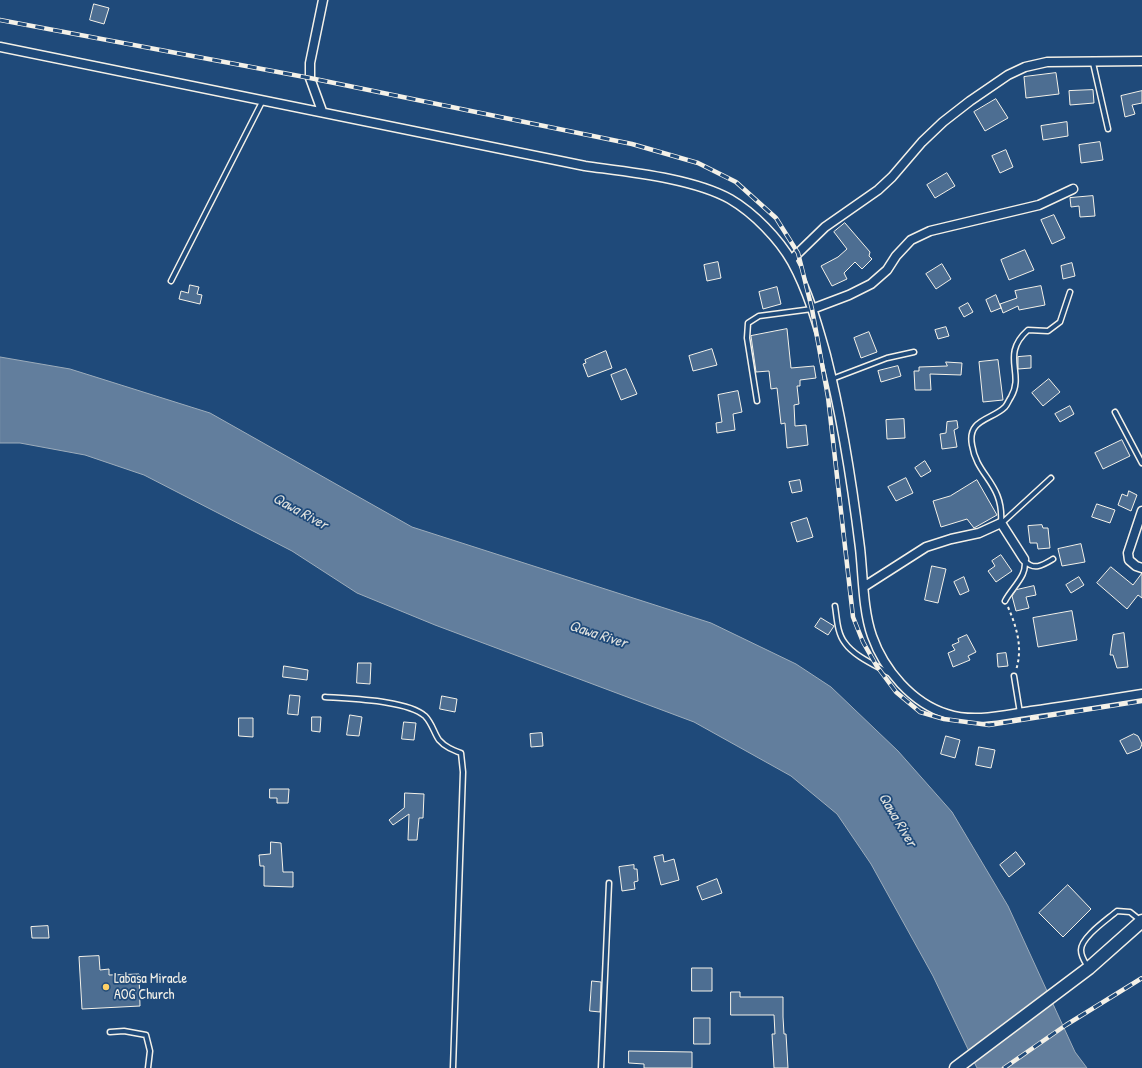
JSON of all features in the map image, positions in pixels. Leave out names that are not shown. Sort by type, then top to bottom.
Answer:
[{"type":"main road","points":[[957,1067],[1089,968],[1142,921]]},
{"type":"street","points":[[322,111],[310,78],[310,63],[323,0]]},
{"type":"street","points":[[0,47],[322,111],[585,166],[658,177],[694,185],[730,199],[755,218],[775,239],[791,260],[803,284],[812,309],[832,379],[852,479],[865,586],[867,617],[872,635],[884,662],[893,675],[917,697],[932,707],[948,714],[968,718],[1020,713],[1142,694]]},
{"type":"street","points":[[791,260],[825,227],[878,190],[937,127],[995,83],[1025,67],[1046,62],[1093,63],[1142,61]]},
{"type":"street","points":[[812,309],[849,295],[871,284],[887,270],[896,256],[911,240],[930,231],[1039,205],[1073,190]]},
{"type":"street","points":[[1142,511],[1128,553],[1128,560],[1136,566],[1142,568]]},
{"type":"street","points":[[865,586],[926,547],[951,538],[979,533],[1001,523],[1024,559]]},
{"type":"lane","points":[[1093,63],[1108,129]]},
{"type":"lane","points":[[171,281],[264,100]]},
{"type":"lane","points":[[1001,523],[1002,509],[1000,496],[977,460],[972,445],[972,434],[979,422],[1004,408],[1012,395],[1016,382],[1013,364],[1014,351],[1018,339],[1028,330],[1048,332],[1060,322],[1070,292]]},
{"type":"lane","points":[[757,401],[747,338],[748,323],[759,316],[812,309]]},
{"type":"lane","points":[[832,379],[887,358],[914,352]]},
{"type":"lane","points":[[1115,412],[1142,463]]},
{"type":"lane","points":[[1001,523],[1051,478]]},
{"type":"lane","points":[[1024,559],[1030,566],[1037,567],[1053,559]]},
{"type":"lane","points":[[1005,600],[1022,577],[1026,565],[1024,559]]},
{"type":"lane","points":[[835,606],[839,630],[845,643],[856,653],[893,675]]},
{"type":"lane","points":[[1014,676],[1020,713]]},
{"type":"lane","points":[[325,697],[381,701],[418,712],[426,717],[439,740],[451,749],[461,753],[463,772],[453,1068]]},
{"type":"lane","points":[[601,1068],[609,883]]},
{"type":"lane","points":[[1089,968],[1083,959],[1081,949],[1085,940],[1104,922],[1117,911],[1130,912],[1142,921]]},
{"type":"lane","points":[[110,1032],[124,1031],[146,1035],[150,1051],[148,1068]]},
{"type":"path","points":[[1005,600],[1019,639],[1019,663],[1014,676]]},
{"type":"water","name":"Qawa River","points":[[0,357],[70,369],[210,413],[412,527],[711,623],[796,664],[831,687],[898,751],[952,812],[1008,906],[1075,1052],[1087,1068],[977,1068],[933,976],[871,864],[837,814],[791,776],[694,722],[435,625],[357,593],[292,551],[144,475],[85,455],[20,443],[0,443]]},
{"type":"building","points":[[94,4],[109,8],[104,24],[90,20]]},
{"type":"building","points":[[1056,73],[1059,94],[1026,98],[1024,77]]},
{"type":"building","points":[[1093,90],[1094,103],[1070,105],[1069,91]]},
{"type":"building","points":[[1142,91],[1142,103],[1132,105],[1135,114],[1125,117],[1121,96]]},
{"type":"building","points":[[996,99],[1008,118],[985,131],[974,112]]},
{"type":"building","points":[[1067,122],[1068,136],[1043,140],[1041,126]]},
{"type":"building","points":[[1100,142],[1103,160],[1081,163],[1079,145]]},
{"type":"building","points":[[1006,150],[1013,167],[1000,173],[992,156]]},
{"type":"building","points":[[947,173],[955,186],[935,198],[927,185]]},
{"type":"building","points":[[1093,196],[1095,216],[1080,217],[1079,206],[1071,207],[1070,198]]},
{"type":"building","points":[[1054,215],[1065,238],[1052,244],[1041,220]]},
{"type":"building","points":[[845,223],[870,252],[869,256],[872,259],[862,269],[855,262],[844,273],[847,279],[832,286],[821,266],[838,257],[847,249],[834,232]]},
{"type":"building","points":[[1025,250],[1034,270],[1009,280],[1001,260]]},
{"type":"building","points":[[718,262],[721,278],[707,281],[704,265]]},
{"type":"building","points":[[1072,263],[1075,276],[1063,279],[1061,266]]},
{"type":"building","points":[[942,264],[951,279],[936,289],[926,274]]},
{"type":"building","points":[[190,285],[199,287],[197,294],[202,295],[200,304],[179,299],[181,291],[188,293]]},
{"type":"building","points":[[1041,286],[1045,305],[1019,310],[1018,306],[1003,313],[1000,304],[1017,298],[1015,291]]},
{"type":"building","points":[[777,287],[781,304],[763,309],[759,292]]},
{"type":"building","points":[[996,295],[1001,308],[991,312],[986,300]]},
{"type":"building","points":[[968,303],[973,312],[964,317],[959,308]]},
{"type":"building","points":[[946,327],[949,336],[938,339],[935,330]]},
{"type":"building","points":[[787,329],[791,368],[814,366],[816,378],[800,380],[800,386],[797,386],[799,404],[794,405],[795,426],[806,425],[808,445],[787,448],[785,423],[781,424],[777,388],[771,389],[769,371],[756,372],[751,336]]},
{"type":"building","points":[[869,332],[877,352],[861,358],[854,338]]},
{"type":"building","points":[[712,349],[717,365],[693,371],[689,356]]},
{"type":"building","points":[[606,351],[612,368],[588,377],[583,364],[586,363],[585,360]]},
{"type":"building","points":[[1031,356],[1031,368],[1018,369],[1018,357]]},
{"type":"building","points":[[998,360],[1003,400],[983,402],[979,362]]},
{"type":"building","points":[[946,362],[962,363],[961,375],[930,374],[931,390],[915,390],[914,371],[919,371],[919,367],[947,366]]},
{"type":"building","points":[[898,366],[901,376],[881,382],[878,371]]},
{"type":"building","points":[[626,369],[637,394],[621,400],[611,375]]},
{"type":"building","points":[[1049,379],[1060,392],[1043,406],[1032,393]]},
{"type":"building","points":[[738,391],[742,412],[733,414],[735,430],[717,433],[716,423],[722,422],[718,395]]},
{"type":"building","points":[[1070,406],[1074,414],[1060,422],[1055,414]]},
{"type":"building","points":[[904,419],[905,438],[887,439],[886,420]]},
{"type":"building","points":[[957,421],[958,428],[954,430],[957,447],[942,449],[940,434],[946,433],[947,422]]},
{"type":"building","points":[[1122,440],[1130,456],[1103,469],[1095,453]]},
{"type":"building","points":[[925,461],[931,471],[921,477],[915,468]]},
{"type":"building","points":[[906,478],[913,493],[896,501],[888,487]]},
{"type":"building","points":[[800,480],[802,491],[792,493],[789,482]]},
{"type":"building","points":[[977,480],[997,515],[974,528],[967,519],[941,527],[933,501],[950,496]]},
{"type":"building","points":[[1129,491],[1137,495],[1131,511],[1118,505],[1122,494],[1127,496]]},
{"type":"building","points":[[1097,504],[1115,510],[1110,523],[1092,517]]},
{"type":"building","points":[[807,518],[813,537],[797,542],[791,523]]},
{"type":"building","points":[[1042,525],[1043,528],[1048,528],[1050,548],[1038,549],[1037,543],[1030,543],[1028,526]]},
{"type":"building","points":[[1081,544],[1085,562],[1062,566],[1058,549]]},
{"type":"building","points":[[1001,555],[1012,571],[996,582],[988,571],[995,566],[992,561]]},
{"type":"building","points":[[932,566],[946,569],[938,603],[925,600]]},
{"type":"building","points":[[1111,567],[1133,585],[1142,573],[1142,598],[1138,595],[1127,609],[1097,583]]},
{"type":"building","points":[[964,577],[969,591],[960,595],[954,582]]},
{"type":"building","points":[[1079,577],[1084,585],[1071,593],[1066,585]]},
{"type":"building","points":[[1034,586],[1036,595],[1026,597],[1029,608],[1016,611],[1012,596],[1016,590]]},
{"type":"building","points":[[1072,611],[1077,640],[1038,647],[1033,618]]},
{"type":"building","points":[[821,618],[834,626],[828,635],[815,627]]},
{"type":"building","points":[[1124,633],[1128,667],[1117,668],[1113,655],[1110,655],[1113,635]]},
{"type":"building","points":[[967,635],[976,652],[968,656],[970,660],[953,667],[948,653],[955,650],[952,645],[959,642],[958,639]]},
{"type":"building","points":[[1006,653],[1008,666],[998,667],[997,654]]},
{"type":"building","points":[[358,663],[371,663],[370,684],[357,683]]},
{"type":"building","points":[[284,666],[308,670],[307,680],[283,677]]},
{"type":"building","points":[[290,695],[300,696],[298,715],[288,714]]},
{"type":"building","points":[[442,696],[457,699],[455,712],[440,709]]},
{"type":"building","points":[[350,715],[362,717],[359,736],[347,735]]},
{"type":"building","points":[[312,717],[321,717],[320,732],[312,731]]},
{"type":"building","points":[[239,718],[253,718],[253,737],[239,736]]},
{"type":"building","points":[[404,722],[416,723],[414,740],[402,739]]},
{"type":"building","points":[[542,733],[543,746],[531,747],[530,734]]},
{"type":"building","points":[[1134,734],[1138,736],[1142,744],[1140,749],[1127,754],[1120,741]]},
{"type":"building","points":[[946,736],[960,740],[955,758],[941,754]]},
{"type":"building","points":[[979,747],[995,750],[991,768],[976,765]]},
{"type":"building","points":[[270,789],[289,789],[288,803],[277,803],[277,798],[270,798]]},
{"type":"building","points":[[405,793],[424,794],[423,818],[419,818],[417,840],[408,840],[409,814],[393,825],[389,820],[404,808]]},
{"type":"building","points":[[271,842],[281,843],[283,872],[293,872],[293,887],[264,886],[264,866],[260,866],[259,855],[270,854]]},
{"type":"building","points":[[1016,852],[1025,864],[1009,877],[1000,865]]},
{"type":"building","points":[[663,855],[664,862],[674,859],[679,880],[661,885],[654,857]]},
{"type":"building","points":[[634,865],[634,869],[637,869],[638,881],[634,882],[635,889],[622,891],[619,867]]},
{"type":"building","points":[[717,879],[722,893],[702,900],[697,887]]},
{"type":"building","points":[[1068,885],[1091,909],[1063,937],[1039,913]]},
{"type":"building","points":[[48,926],[49,938],[32,938],[31,927]]},
{"type":"building","points":[[99,956],[100,970],[109,969],[109,975],[139,974],[140,1006],[82,1009],[79,957]]},
{"type":"building","points":[[692,968],[712,968],[712,991],[692,991]]},
{"type":"building","points":[[592,981],[601,982],[600,1012],[590,1011]]},
{"type":"building","points":[[731,992],[740,992],[740,997],[783,997],[784,1034],[786,1034],[788,1068],[774,1068],[772,1034],[775,1034],[774,1015],[731,1015]]},
{"type":"building","points":[[694,1018],[710,1018],[710,1044],[694,1044]]},
{"type":"building","points":[[629,1051],[692,1052],[692,1068],[644,1068],[644,1064],[629,1063]]},
{"type":"railway","points":[[0,20],[310,78],[632,144],[698,163],[736,182],[776,218],[798,253],[812,309],[828,397],[853,617],[863,642],[876,665],[896,692],[920,712],[944,719],[989,725],[1142,701]]},
{"type":"railway","points":[[1004,1068],[1066,1025],[1142,978]]},
{"type":"place","name":"Labasa Miracle AOG Church","points":[[106,987]]}]
